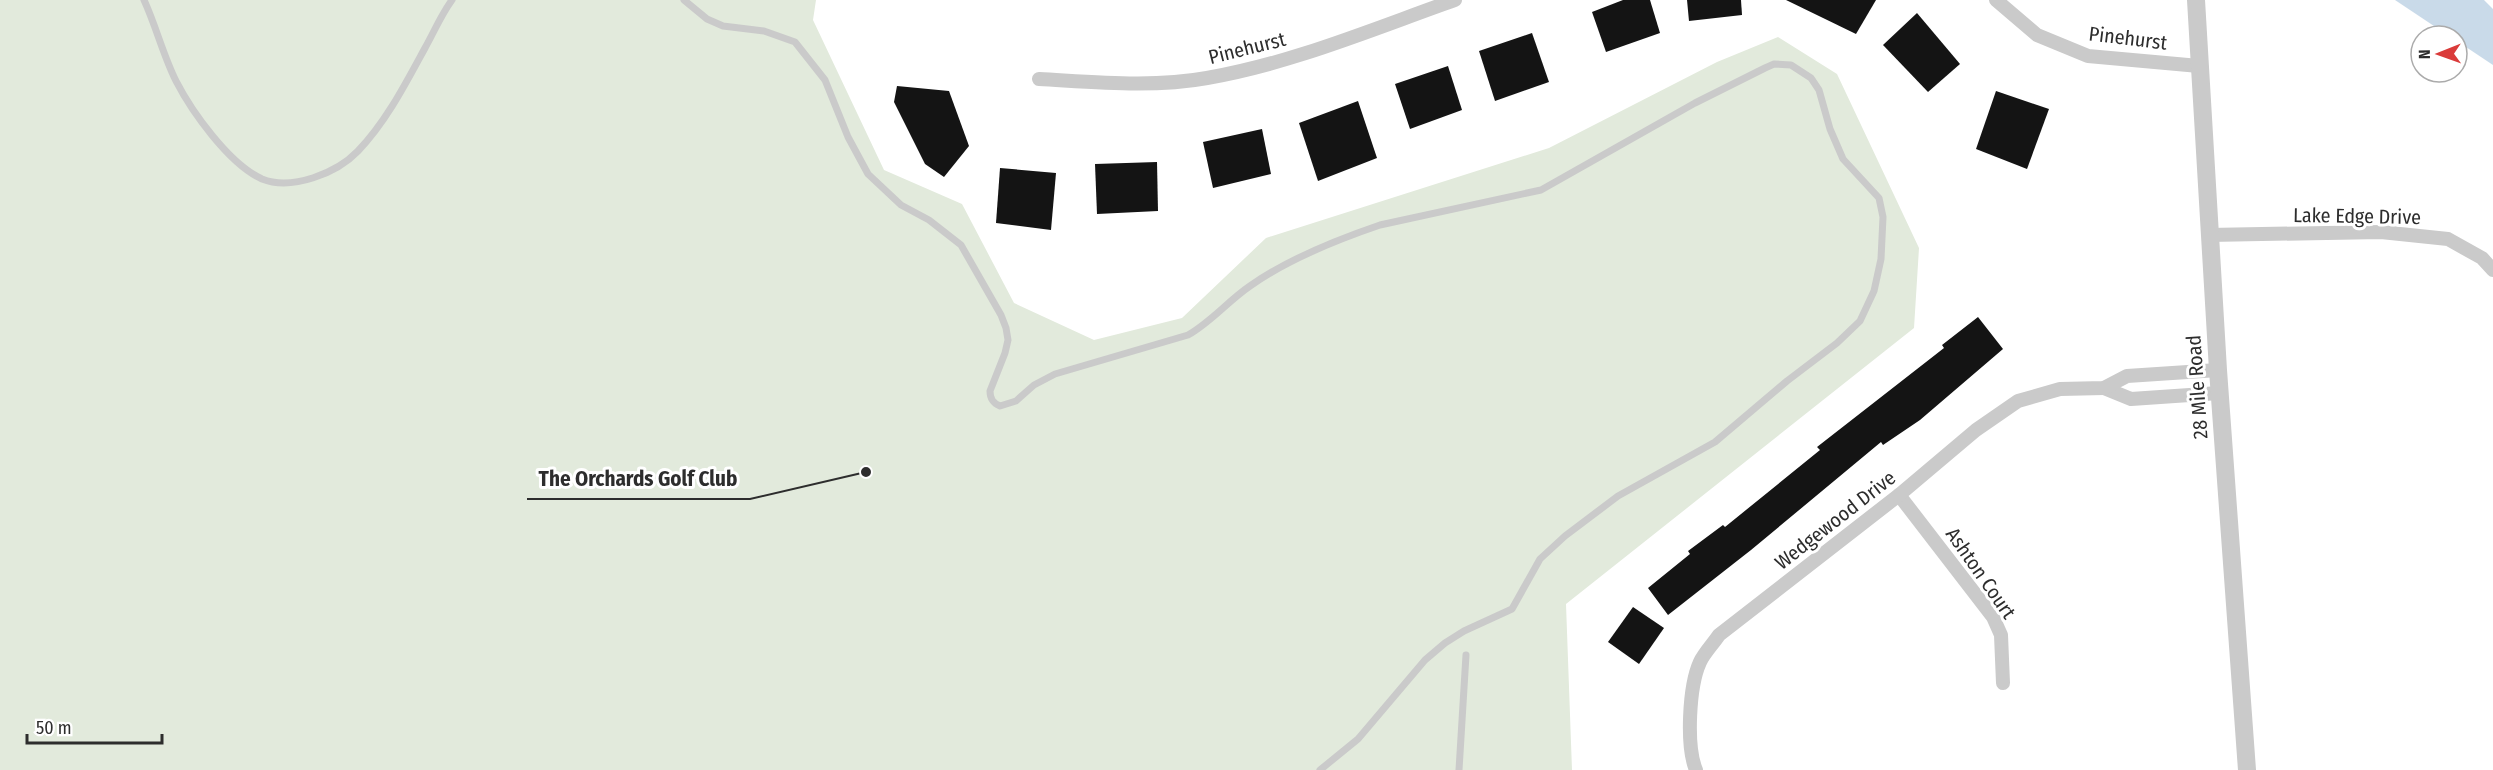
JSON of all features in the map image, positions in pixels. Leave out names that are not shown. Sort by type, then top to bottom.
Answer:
[{"type":"street","name":"Pinehurst","points":[[1039,79],[1142,83],[1206,79],[1296,57],[1455,0]]},
{"type":"street","name":"Pinehurst","points":[[1996,0],[2037,35],[2088,56],[2199,66]]},
{"type":"street","name":"28 Mile Road","points":[[2196,0],[2219,393],[2247,770]]},
{"type":"street","name":"Lake Edge Drive","points":[[2209,235],[2381,232],[2448,238],[2482,258],[2493,270]]},
{"type":"street","name":"Wedgewood Drive","points":[[2104,388],[2127,376],[2218,370]]},
{"type":"street","name":"Wedgewood Drive","points":[[1696,770],[1692,760],[1690,692],[1700,661],[1719,635],[1899,495],[1976,430],[2018,401],[2060,389],[2104,388],[2131,399],[2219,393]]},
{"type":"street","name":"Ashton Court","points":[[1899,495],[1993,617],[2001,635],[2003,683]]},
{"type":"lane","points":[[144,0],[175,80],[187,101],[225,151],[242,166],[263,179],[294,183],[325,174],[357,152],[400,93],[452,0]]},
{"type":"lane","points":[[684,0],[707,18],[723,26],[764,31],[795,42],[825,80],[848,137],[868,174],[901,206],[929,220],[961,246],[1006,327],[1008,340],[1005,353],[990,391],[990,398],[994,404],[1000,406],[1016,401],[1034,385],[1055,374],[1188,335],[1199,329],[1248,288],[1270,273],[1362,231],[1380,225],[1541,190],[1695,103],[1774,64],[1799,68],[1811,78],[1819,90],[1833,137],[1844,159],[1876,193],[1882,207],[1878,276],[1874,291],[1860,321],[1836,344],[1787,381],[1714,442],[1618,496],[1565,536],[1540,560],[1512,609],[1444,643],[1425,660],[1358,739],[1320,770]]},
{"type":"lane","points":[[1459,770],[1466,655]]},
{"type":"shaded area","points":[[0,0],[816,0],[813,20],[884,170],[962,204],[1014,303],[1094,340],[1182,318],[1266,238],[1549,148],[1717,62],[1778,37],[1837,74],[1919,248],[1914,328],[1566,604],[1572,770],[0,770]]},
{"type":"water","points":[[2395,0],[2484,0],[2493,9],[2493,65],[2469,49],[2469,24],[2431,24]]},
{"type":"building","points":[[1623,0],[1650,0],[1660,33],[1606,52],[1592,12]]},
{"type":"building","points":[[1687,0],[1741,0],[1742,15],[1689,21]]},
{"type":"building","points":[[1786,0],[1876,0],[1856,34]]},
{"type":"building","points":[[1917,13],[1960,64],[1928,92],[1883,45]]},
{"type":"building","points":[[1532,33],[1549,82],[1495,101],[1479,51]]},
{"type":"building","points":[[1448,66],[1462,110],[1410,129],[1395,84]]},
{"type":"building","points":[[897,86],[949,91],[969,146],[944,177],[925,164],[894,102]]},
{"type":"building","points":[[1996,91],[2049,109],[2027,169],[1976,149]]},
{"type":"building","points":[[1358,101],[1377,158],[1318,181],[1299,123]]},
{"type":"building","points":[[1262,129],[1271,174],[1213,188],[1203,142]]},
{"type":"building","points":[[1157,162],[1158,211],[1097,214],[1095,164]]},
{"type":"building","points":[[1000,168],[1056,173],[1051,230],[996,223]]},
{"type":"building","points":[[1978,317],[2003,349],[1920,420],[1883,445],[1881,442],[1751,550],[1668,615],[1648,588],[1690,554],[1688,551],[1723,525],[1725,527],[1820,450],[1817,447],[1944,348],[1942,345]]},
{"type":"building","points":[[1633,607],[1664,628],[1639,664],[1608,642]]},
{"type":"place","name":"The Orchards Golf Club","points":[[866,472]]}]
